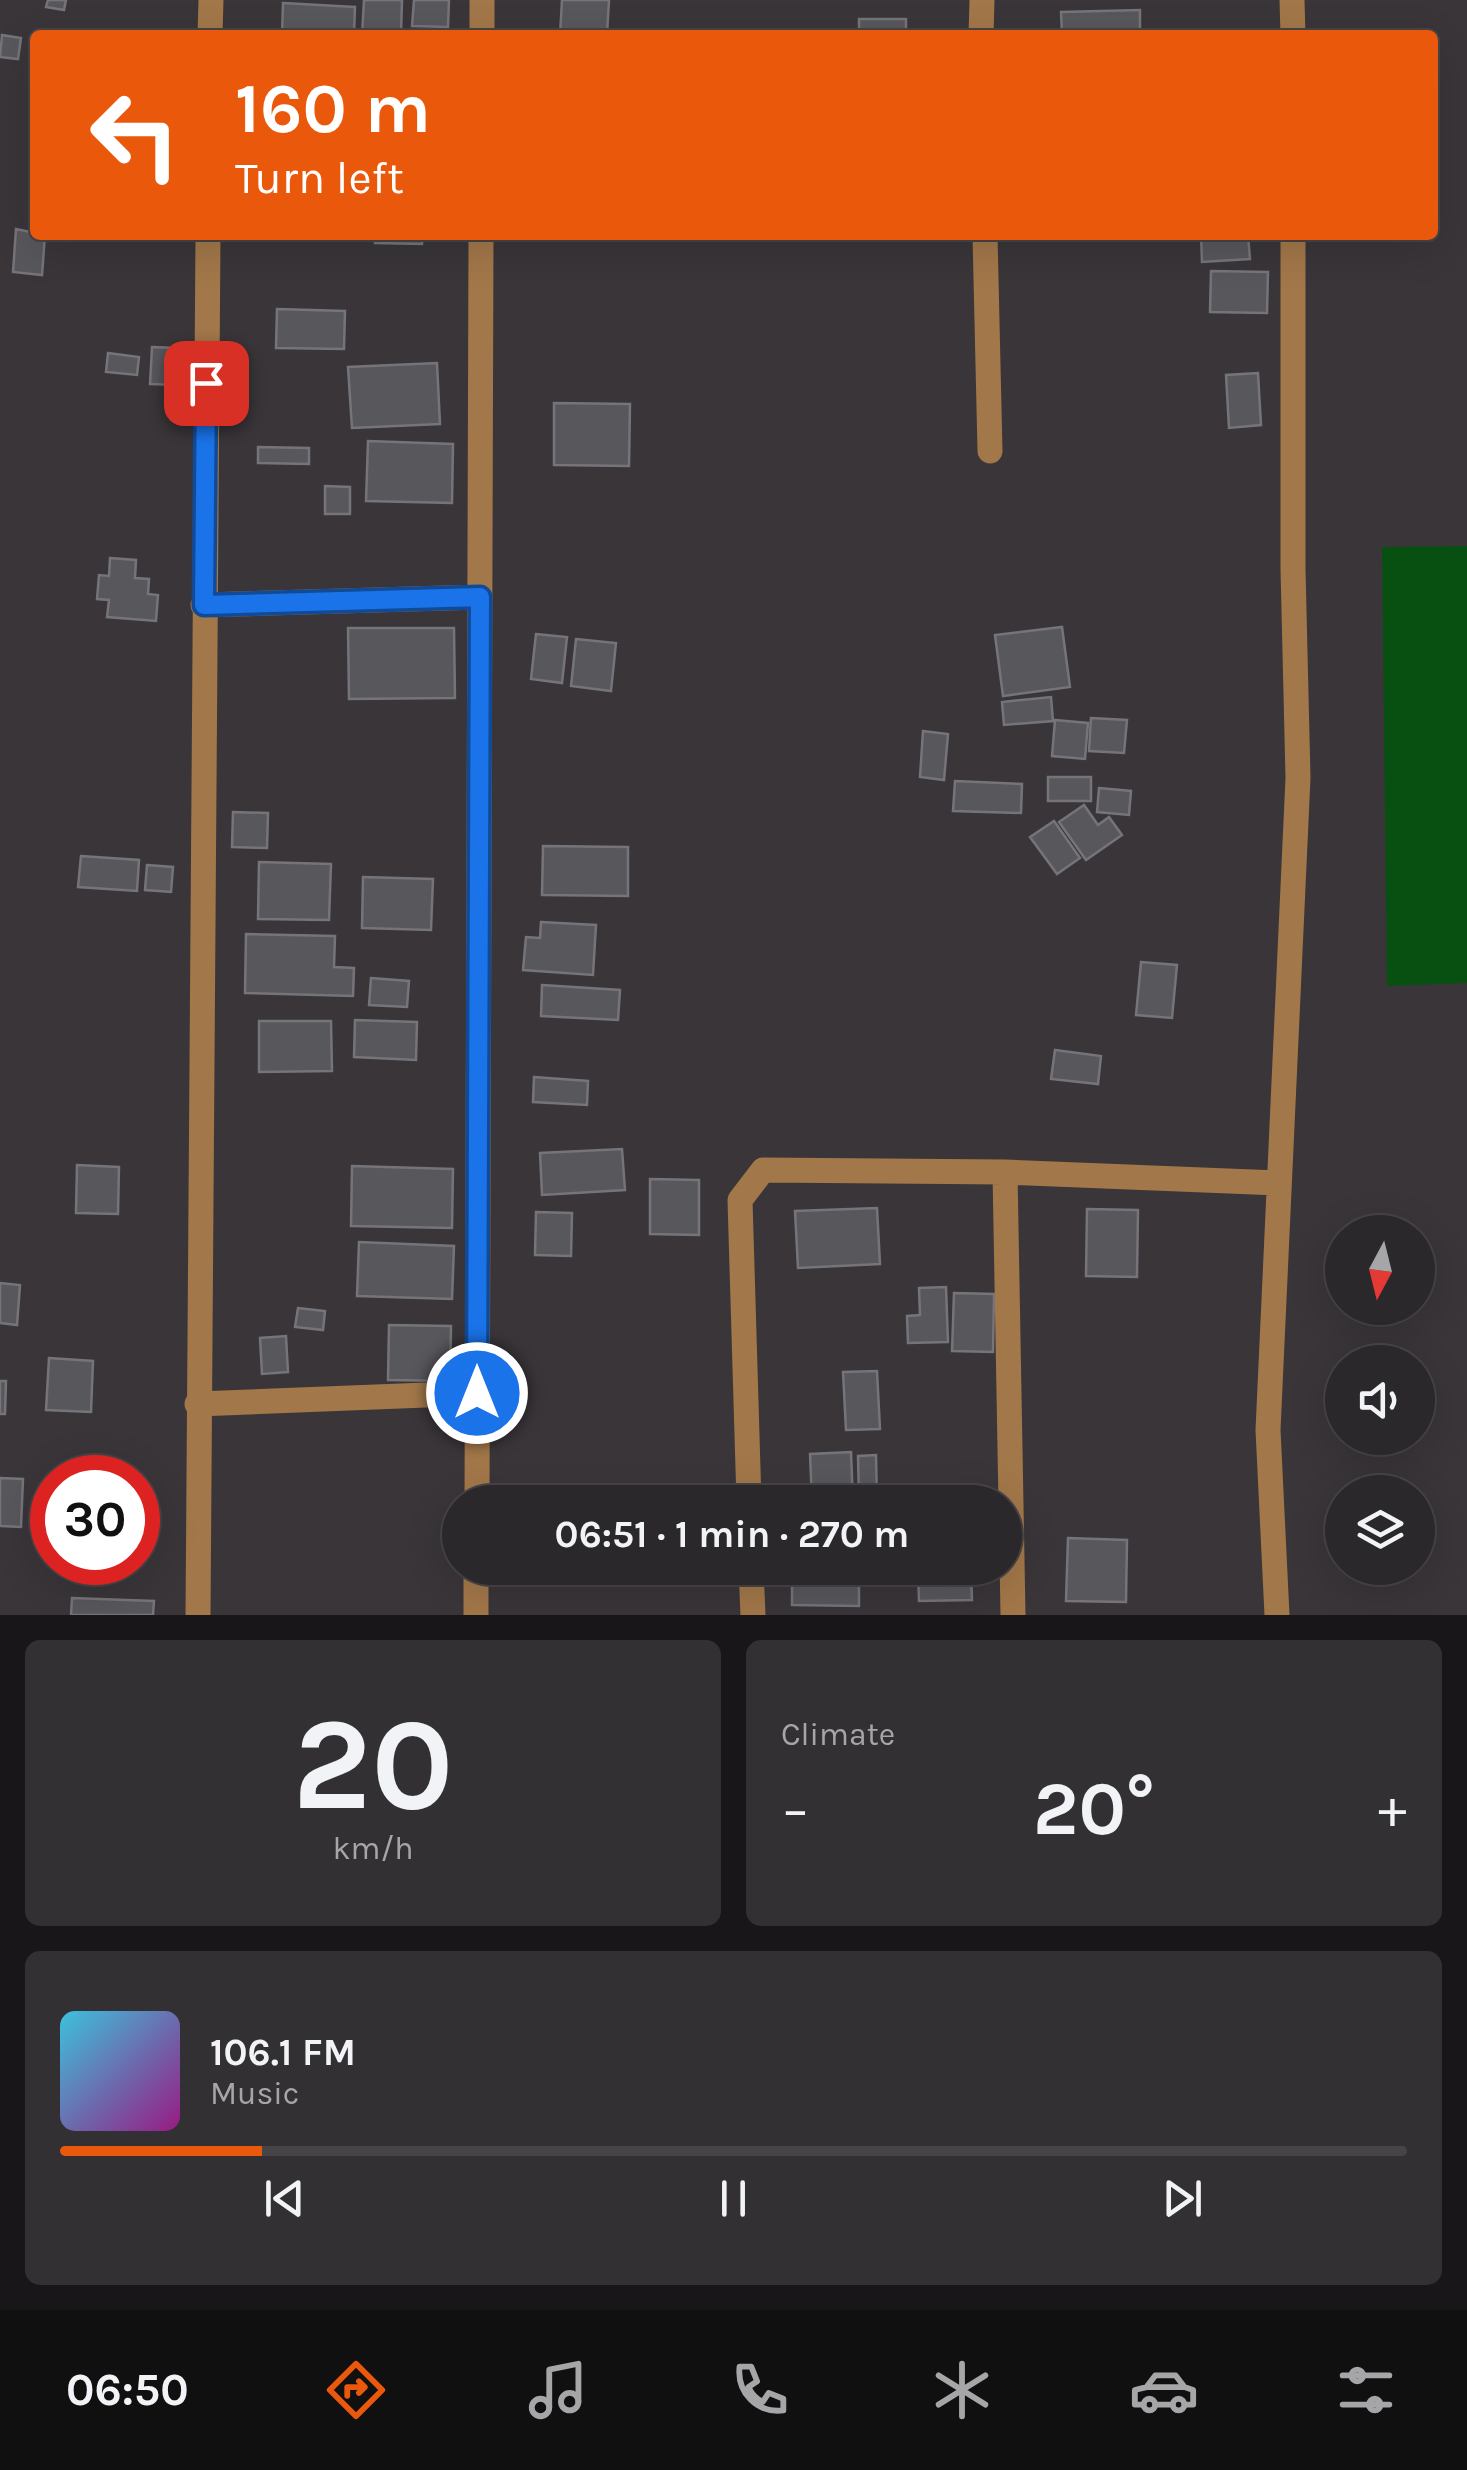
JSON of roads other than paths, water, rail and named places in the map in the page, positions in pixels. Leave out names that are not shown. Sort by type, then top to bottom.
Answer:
[{"type":"street","points":[[210,0],[210,30]]},
{"type":"street","points":[[482,0],[482,30]]},
{"type":"street","points":[[981,30],[982,0]]},
{"type":"street","points":[[1292,0],[1292,30]]},
{"type":"street","points":[[198,1615],[208,240]]},
{"type":"street","points":[[476,1485],[481,240]]},
{"type":"street","points":[[984,240],[990,451]]},
{"type":"street","points":[[1278,1615],[1268,1430],[1298,778],[1293,570],[1294,240]]},
{"type":"street","points":[[204,605],[480,597]]},
{"type":"street","points":[[748,1485],[740,1200],[763,1170],[1005,1172],[1278,1184]]},
{"type":"street","points":[[1005,1172],[1013,1615]]},
{"type":"street","points":[[197,1404],[477,1393]]},
{"type":"street","points":[[476,1585],[476,1615]]},
{"type":"street","points":[[751,1585],[752,1615]]}]
